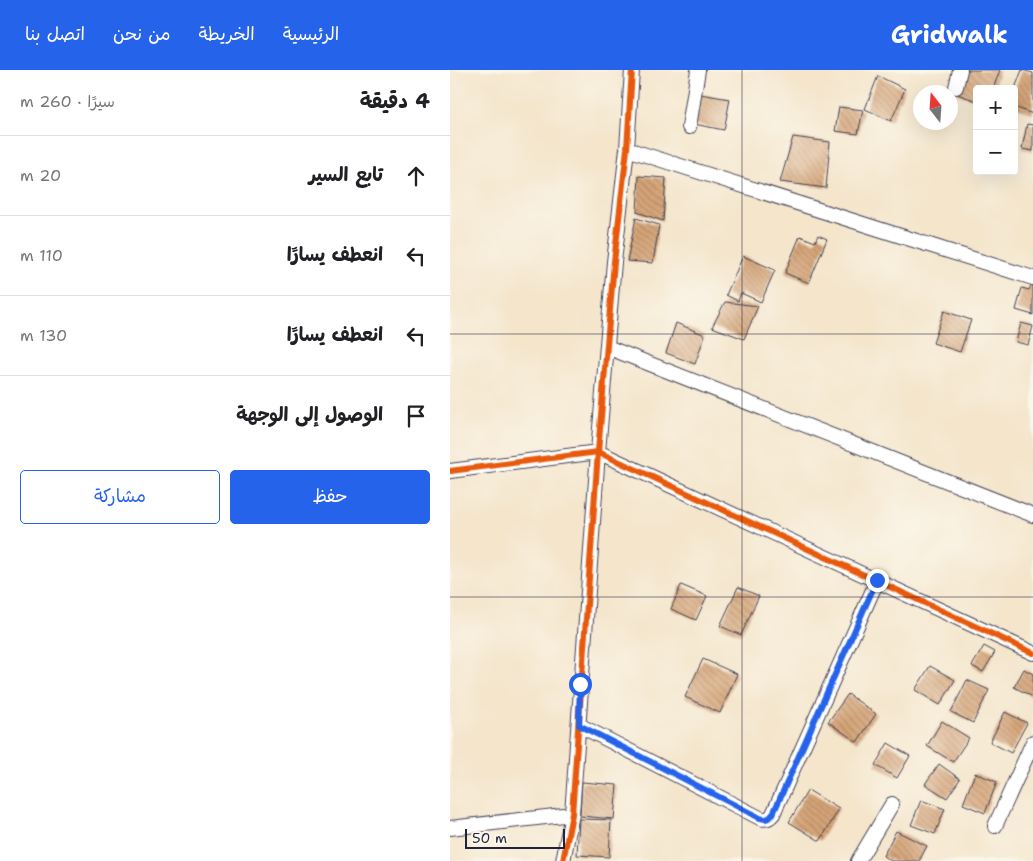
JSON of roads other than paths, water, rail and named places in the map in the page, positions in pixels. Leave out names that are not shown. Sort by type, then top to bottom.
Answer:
[{"type":"street","points":[[563,861],[572,814],[598,452],[614,262],[627,149],[632,70]]},
{"type":"street","points":[[689,127],[698,70]]},
{"type":"street","points":[[956,85],[960,70]]},
{"type":"street","points":[[627,149],[1033,278]]},
{"type":"street","points":[[607,346],[1033,515]]},
{"type":"street","points":[[450,471],[598,452],[1033,653]]},
{"type":"street","points":[[579,725],[766,820],[773,814],[877,580]]},
{"type":"street","points":[[996,826],[1033,742]]},
{"type":"street","points":[[858,861],[892,804]]},
{"type":"street","points":[[450,828],[572,814]]}]
